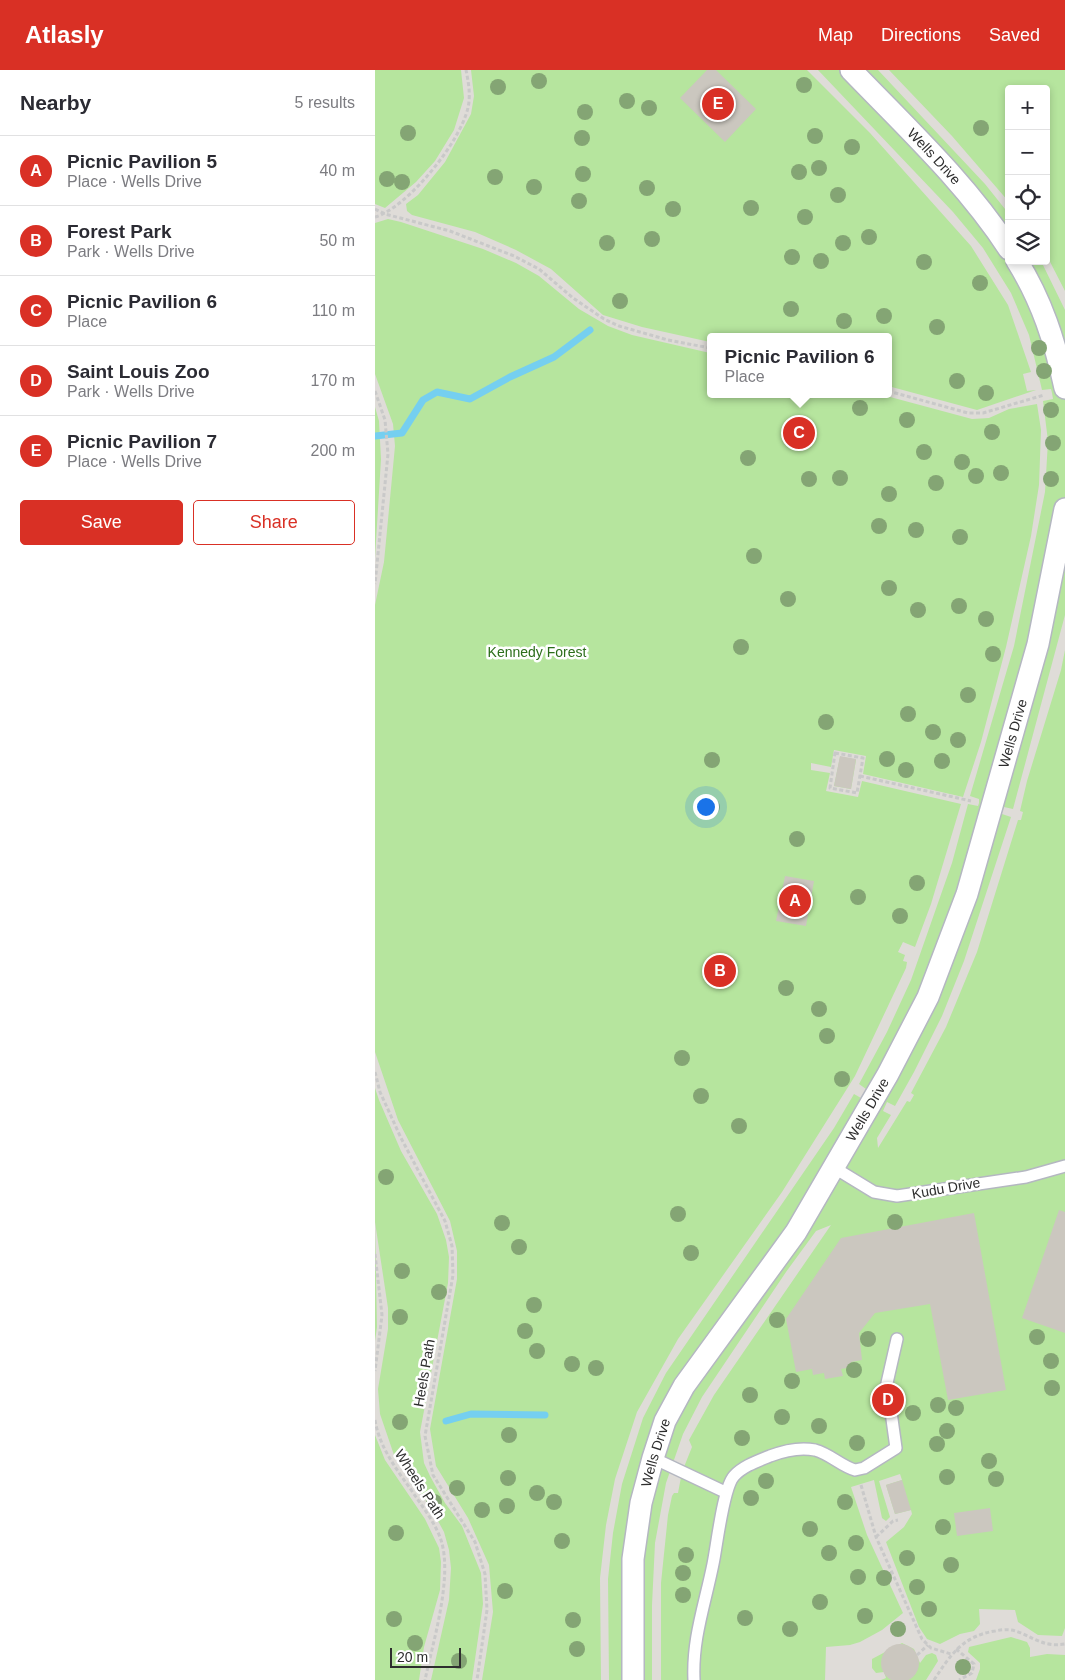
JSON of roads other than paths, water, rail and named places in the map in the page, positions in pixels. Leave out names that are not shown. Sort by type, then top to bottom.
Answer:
[{"type":"street","name":"Wells Drive","points":[[851,70],[925,146],[989,218],[1005,243]]},
{"type":"street","points":[[1019,265],[1045,314],[1057,351],[1059,391]]},
{"type":"street","name":"Wells Drive","points":[[633,1680],[633,1558],[641,1502],[665,1421],[684,1386],[795,1232],[908,1036],[927,997],[949,945],[967,894],[1038,644],[1065,509]]},
{"type":"lane","name":"Kudu Drive","points":[[833,1167],[874,1192],[897,1196],[1026,1177],[1065,1166]]},
{"type":"lane","points":[[694,1680],[696,1632],[721,1530],[725,1492],[734,1476],[750,1464],[774,1455],[800,1449],[815,1450],[850,1469],[860,1470],[896,1448],[887,1383],[897,1339]]},
{"type":"lane","points":[[653,1458],[725,1492]]},
{"type":"waterway","points":[[375,436],[402,433],[423,400],[437,392],[470,399],[510,377],[554,357],[590,330]]},
{"type":"waterway","points":[[446,1421],[471,1414],[545,1415]]},
{"type":"place","name":"Picnic Pavilion 7","points":[[718,104]]},
{"type":"place","name":"Picnic Pavilion 6","points":[[799,433]]},
{"type":"place","name":"Picnic Pavilion 5","points":[[795,901]]},
{"type":"place","name":"Forest Park","points":[[720,971]]},
{"type":"place","name":"Saint Louis Zoo","points":[[888,1400]]},
{"type":"park label","name":"Kennedy Forest","points":[[537,652]]}]
